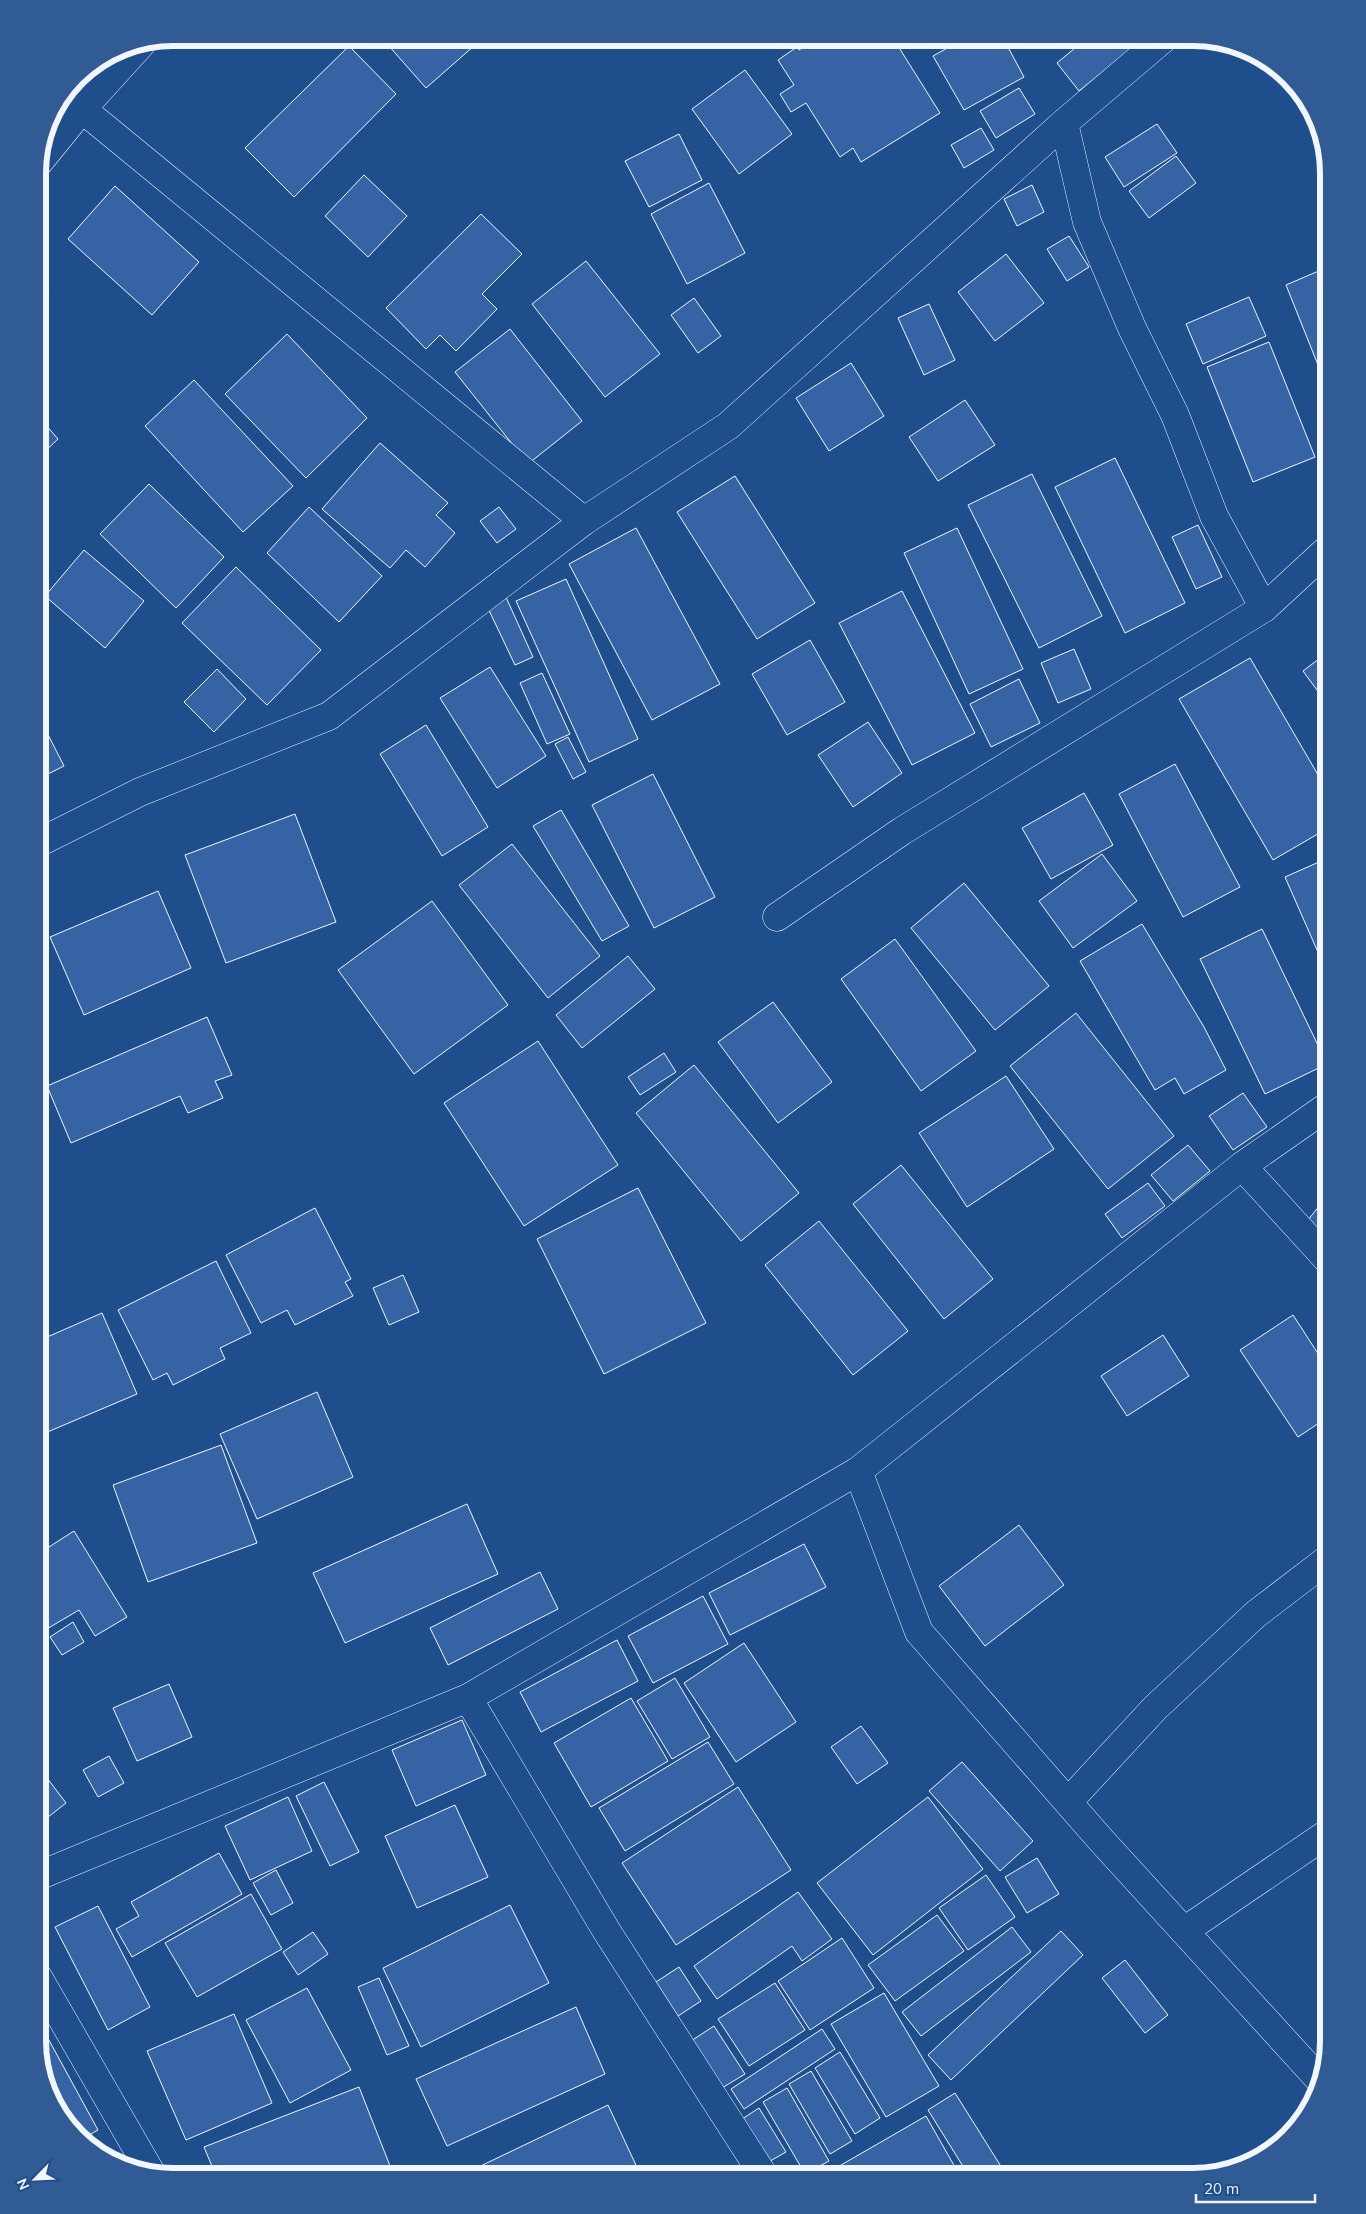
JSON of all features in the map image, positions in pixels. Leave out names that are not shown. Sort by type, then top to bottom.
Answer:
[{"type":"street","points":[[47,839],[140,792],[330,716],[584,521],[728,426],[1064,123],[1153,47]]},
{"type":"street","points":[[51,140],[71,105],[129,55]]},
{"type":"street","points":[[71,105],[584,521]]},
{"type":"street","points":[[1064,123],[1087,222],[1132,328],[1175,415],[1214,516],[1264,608]]},
{"type":"street","points":[[777,917],[902,831],[1264,608],[1320,556]]},
{"type":"street","points":[[46,1873],[468,1698],[858,1471],[1242,1166],[1320,1112]]},
{"type":"street","points":[[1242,1166],[1320,1251]]},
{"type":"street","points":[[858,1471],[919,1632],[1068,1802],[1315,2074]]},
{"type":"street","points":[[1068,1802],[1155,1708],[1256,1614],[1320,1565]]},
{"type":"street","points":[[468,1698],[606,1930],[759,2168]]},
{"type":"street","points":[[1184,1931],[1320,1839]]},
{"type":"street","points":[[46,1991],[146,2164]]},
{"type":"building","points":[[348,47],[396,94],[294,197],[245,148]]},
{"type":"building","points":[[390,47],[473,47],[426,88]]},
{"type":"building","points":[[797,47],[799,50],[804,47],[899,47],[940,113],[861,162],[853,148],[840,157],[806,103],[791,112],[780,94],[794,85],[778,60]]},
{"type":"building","points":[[949,47],[1008,47],[1024,77],[964,110],[933,56]]},
{"type":"building","points":[[1076,47],[1133,47],[1079,91],[1057,63]]},
{"type":"building","points":[[745,70],[792,134],[739,174],[692,109]]},
{"type":"building","points":[[1019,88],[1035,114],[996,138],[980,111]]},
{"type":"building","points":[[1157,124],[1177,153],[1124,187],[1105,157]]},
{"type":"building","points":[[981,128],[994,150],[964,168],[951,145]]},
{"type":"building","points":[[679,134],[702,180],[649,207],[625,161]]},
{"type":"building","points":[[1176,156],[1196,183],[1149,218],[1129,191]]},
{"type":"building","points":[[364,175],[407,216],[368,257],[325,216]]},
{"type":"building","points":[[709,183],[745,253],[687,284],[651,214]]},
{"type":"building","points":[[1032,185],[1044,212],[1017,226],[1004,199]]},
{"type":"building","points":[[115,186],[199,262],[152,315],[68,239]]},
{"type":"building","points":[[481,214],[522,254],[482,294],[497,309],[456,351],[440,335],[426,349],[386,308]]},
{"type":"building","points":[[1069,236],[1089,267],[1067,281],[1047,249]]},
{"type":"building","points":[[1006,254],[1044,303],[995,341],[958,292]]},
{"type":"building","points":[[586,261],[660,354],[605,397],[532,304]]},
{"type":"building","points":[[1320,270],[1320,370],[1286,285]]},
{"type":"building","points":[[1249,297],[1266,336],[1203,364],[1186,324]]},
{"type":"building","points":[[694,298],[721,336],[698,353],[671,315]]},
{"type":"building","points":[[929,304],[955,360],[924,375],[898,318]]},
{"type":"building","points":[[510,329],[582,421],[528,464],[455,372]]},
{"type":"building","points":[[287,334],[367,418],[306,478],[225,394]]},
{"type":"building","points":[[1269,342],[1315,457],[1253,482],[1207,367]]},
{"type":"building","points":[[851,363],[884,416],[829,451],[796,398]]},
{"type":"building","points":[[194,380],[293,486],[243,532],[145,426]]},
{"type":"building","points":[[965,400],[995,445],[938,481],[909,437]]},
{"type":"building","points":[[47,426],[58,439],[47,450]]},
{"type":"building","points":[[380,443],[448,503],[436,515],[455,533],[425,567],[406,550],[390,568],[322,509]]},
{"type":"building","points":[[1115,458],[1185,603],[1125,633],[1055,487]]},
{"type":"building","points":[[1032,474],[1102,616],[1039,648],[968,505]]},
{"type":"building","points":[[735,476],[815,603],[757,639],[677,512]]},
{"type":"building","points":[[149,484],[224,557],[176,608],[100,534]]},
{"type":"building","points":[[309,507],[382,576],[339,622],[267,553]]},
{"type":"building","points":[[499,507],[516,529],[497,543],[480,521]]},
{"type":"building","points":[[1198,525],[1222,577],[1196,589],[1172,537]]},
{"type":"building","points":[[636,528],[720,684],[652,720],[569,564]]},
{"type":"building","points":[[957,528],[1023,669],[969,694],[904,553]]},
{"type":"building","points":[[84,550],[144,601],[105,648],[47,598],[47,594]]},
{"type":"building","points":[[236,567],[321,650],[267,705],[182,623]]},
{"type":"building","points":[[566,579],[638,739],[589,762],[516,601]]},
{"type":"building","points":[[902,591],[975,733],[912,765],[839,623]]},
{"type":"building","points":[[505,595],[533,657],[515,665],[486,604]]},
{"type":"building","points":[[810,640],[845,702],[787,735],[752,674]]},
{"type":"building","points":[[1074,649],[1091,689],[1058,703],[1041,663]]},
{"type":"building","points":[[1250,658],[1320,778],[1320,833],[1273,860],[1179,699]]},
{"type":"building","points":[[1320,658],[1320,694],[1303,671]]},
{"type":"building","points":[[490,667],[546,756],[497,788],[440,698]]},
{"type":"building","points":[[217,669],[246,699],[214,732],[184,702]]},
{"type":"building","points":[[542,673],[570,734],[547,744],[520,683]]},
{"type":"building","points":[[1019,679],[1040,723],[991,747],[970,704]]},
{"type":"building","points":[[868,722],[902,773],[853,807],[818,755]]},
{"type":"building","points":[[426,725],[488,827],[442,856],[380,754]]},
{"type":"building","points":[[47,732],[64,766],[47,775]]},
{"type":"building","points":[[568,737],[586,772],[573,779],[555,744]]},
{"type":"building","points":[[1175,764],[1240,887],[1183,917],[1119,794]]},
{"type":"building","points":[[653,774],[715,897],[654,928],[592,805]]},
{"type":"building","points":[[1084,793],[1113,845],[1051,879],[1022,828]]},
{"type":"building","points":[[561,810],[629,926],[602,941],[533,826]]},
{"type":"building","points":[[295,814],[336,922],[226,963],[185,855]]},
{"type":"building","points":[[512,844],[600,956],[548,998],[459,885]]},
{"type":"building","points":[[1102,854],[1137,901],[1073,948],[1039,901]]},
{"type":"building","points":[[1320,862],[1320,957],[1285,877]]},
{"type":"building","points":[[964,883],[1049,986],[995,1030],[911,928]]},
{"type":"building","points":[[158,891],[191,968],[84,1015],[50,937]]},
{"type":"building","points":[[432,901],[508,1005],[414,1074],[338,970]]},
{"type":"building","points":[[1142,924],[1204,1027],[1226,1070],[1184,1094],[1175,1078],[1155,1090],[1080,961]]},
{"type":"building","points":[[1262,929],[1320,1049],[1320,1067],[1265,1094],[1200,959]]},
{"type":"building","points":[[895,939],[976,1051],[921,1091],[841,979]]},
{"type":"building","points":[[628,956],[655,989],[582,1048],[556,1015]]},
{"type":"building","points":[[773,1002],[832,1082],[778,1123],[718,1042]]},
{"type":"building","points":[[1076,1013],[1174,1136],[1108,1189],[1010,1066]]},
{"type":"building","points":[[207,1017],[232,1075],[215,1081],[223,1098],[188,1113],[180,1096],[71,1143],[47,1086]]},
{"type":"building","points":[[538,1041],[618,1165],[524,1226],[444,1103]]},
{"type":"building","points":[[664,1053],[676,1072],[640,1095],[628,1077]]},
{"type":"building","points":[[694,1065],[799,1193],[741,1241],[636,1113]]},
{"type":"building","points":[[1006,1076],[1054,1149],[967,1207],[919,1133]]},
{"type":"building","points":[[1243,1093],[1267,1127],[1233,1150],[1209,1116]]},
{"type":"building","points":[[1188,1145],[1210,1171],[1173,1201],[1151,1175]]},
{"type":"building","points":[[901,1165],[993,1279],[944,1319],[853,1204]]},
{"type":"building","points":[[1148,1183],[1165,1206],[1122,1238],[1105,1214]]},
{"type":"building","points":[[638,1188],[706,1323],[604,1374],[537,1239]]},
{"type":"building","points":[[1320,1205],[1320,1230],[1308,1220]]},
{"type":"building","points":[[315,1208],[351,1279],[345,1282],[353,1296],[295,1325],[287,1310],[261,1323],[226,1255]]},
{"type":"building","points":[[819,1221],[908,1331],[853,1375],[765,1265]]},
{"type":"building","points":[[216,1261],[251,1333],[220,1348],[225,1359],[173,1385],[167,1373],[153,1380],[118,1310]]},
{"type":"building","points":[[403,1275],[419,1312],[389,1325],[373,1288]]},
{"type":"building","points":[[102,1313],[137,1394],[46,1432],[46,1337]]},
{"type":"building","points":[[1293,1315],[1320,1357],[1320,1422],[1298,1437],[1240,1350]]},
{"type":"building","points":[[1163,1335],[1189,1376],[1127,1416],[1101,1376]]},
{"type":"building","points":[[317,1392],[353,1477],[257,1519],[220,1434]]},
{"type":"building","points":[[221,1445],[257,1543],[148,1582],[113,1485]]},
{"type":"building","points":[[467,1504],[498,1574],[345,1643],[313,1573]]},
{"type":"building","points":[[1019,1525],[1064,1585],[985,1646],[939,1586]]},
{"type":"building","points":[[74,1531],[127,1617],[95,1636],[79,1610],[46,1629],[46,1549]]},
{"type":"building","points":[[804,1544],[826,1587],[730,1635],[709,1593]]},
{"type":"building","points":[[540,1572],[558,1609],[448,1665],[430,1628]]},
{"type":"building","points":[[703,1596],[728,1644],[653,1683],[628,1636]]},
{"type":"building","points":[[73,1622],[84,1642],[62,1655],[50,1637]]},
{"type":"building","points":[[617,1640],[638,1681],[541,1732],[520,1692]]},
{"type":"building","points":[[744,1643],[796,1722],[736,1762],[684,1683]]},
{"type":"building","points":[[675,1678],[710,1737],[672,1759],[637,1701]]},
{"type":"building","points":[[169,1684],[192,1737],[137,1761],[113,1708]]},
{"type":"building","points":[[631,1698],[668,1761],[591,1807],[554,1743]]},
{"type":"building","points":[[462,1720],[486,1775],[416,1806],[392,1750]]},
{"type":"building","points":[[861,1726],[888,1763],[857,1784],[831,1747]]},
{"type":"building","points":[[708,1742],[734,1784],[625,1851],[599,1808]]},
{"type":"building","points":[[109,1756],[124,1783],[98,1797],[83,1770]]},
{"type":"building","points":[[962,1762],[1033,1841],[1000,1871],[929,1791]]},
{"type":"building","points":[[46,1777],[66,1803],[46,1819]]},
{"type":"building","points":[[324,1782],[359,1852],[330,1866],[296,1796]]},
{"type":"building","points":[[738,1787],[791,1870],[676,1945],[622,1863]]},
{"type":"building","points":[[288,1797],[312,1851],[250,1880],[225,1826]]},
{"type":"building","points":[[928,1797],[983,1869],[873,1955],[817,1883]]},
{"type":"building","points":[[455,1805],[488,1877],[417,1908],[385,1836]]},
{"type":"building","points":[[219,1853],[242,1894],[132,1957],[116,1929],[139,1916],[131,1902]]},
{"type":"building","points":[[1037,1858],[1059,1894],[1027,1913],[1005,1877]]},
{"type":"building","points":[[276,1870],[293,1903],[271,1915],[253,1883]]},
{"type":"building","points":[[986,1875],[1015,1917],[968,1950],[939,1908]]},
{"type":"building","points":[[798,1892],[832,1939],[802,1961],[792,1946],[717,1999],[694,1966]]},
{"type":"building","points":[[251,1894],[282,1949],[197,1997],[165,1943]]},
{"type":"building","points":[[510,1905],[549,1983],[421,2047],[383,1968]]},
{"type":"building","points":[[98,1906],[150,2007],[108,2030],[55,1927]]},
{"type":"building","points":[[937,1915],[964,1951],[895,2001],[868,1965]]},
{"type":"building","points":[[1012,1927],[1031,1952],[921,2036],[902,2012]]},
{"type":"building","points":[[1061,1931],[1083,1955],[951,2080],[928,2055]]},
{"type":"building","points":[[313,1932],[328,1954],[298,1975],[283,1952]]},
{"type":"building","points":[[842,1938],[874,1988],[810,2030],[778,1981]]},
{"type":"building","points":[[1125,1960],[1168,2015],[1145,2033],[1102,1978]]},
{"type":"building","points":[[679,1967],[701,2001],[678,2016],[656,1982]]},
{"type":"building","points":[[379,1978],[409,2046],[387,2055],[358,1987]]},
{"type":"building","points":[[775,1983],[805,2030],[749,2066],[718,2019]]},
{"type":"building","points":[[307,1988],[351,2070],[290,2103],[246,2020]]},
{"type":"building","points":[[884,1993],[939,2086],[886,2117],[831,2024]]},
{"type":"building","points":[[576,2007],[605,2074],[447,2146],[416,2079]]},
{"type":"building","points":[[234,2014],[272,2103],[186,2140],[147,2051]]},
{"type":"building","points":[[714,2026],[745,2074],[722,2088],[691,2041]]},
{"type":"building","points":[[822,2029],[835,2049],[744,2109],[731,2089]]},
{"type":"building","points":[[46,2035],[98,2130],[89,2135],[78,2124],[59,2097],[47,2057]]},
{"type":"building","points":[[840,2052],[880,2118],[855,2134],[815,2068]]},
{"type":"building","points":[[811,2071],[852,2141],[830,2154],[789,2084]]},
{"type":"building","points":[[359,2087],[391,2167],[212,2167],[204,2147]]},
{"type":"building","points":[[787,2088],[829,2161],[817,2168],[801,2168],[763,2102]]},
{"type":"building","points":[[955,2093],[1002,2168],[964,2168],[928,2110]]},
{"type":"building","points":[[608,2105],[637,2167],[478,2167]]},
{"type":"building","points":[[759,2108],[786,2152],[765,2164],[739,2121]]},
{"type":"building","points":[[926,2116],[955,2168],[836,2168]]}]
